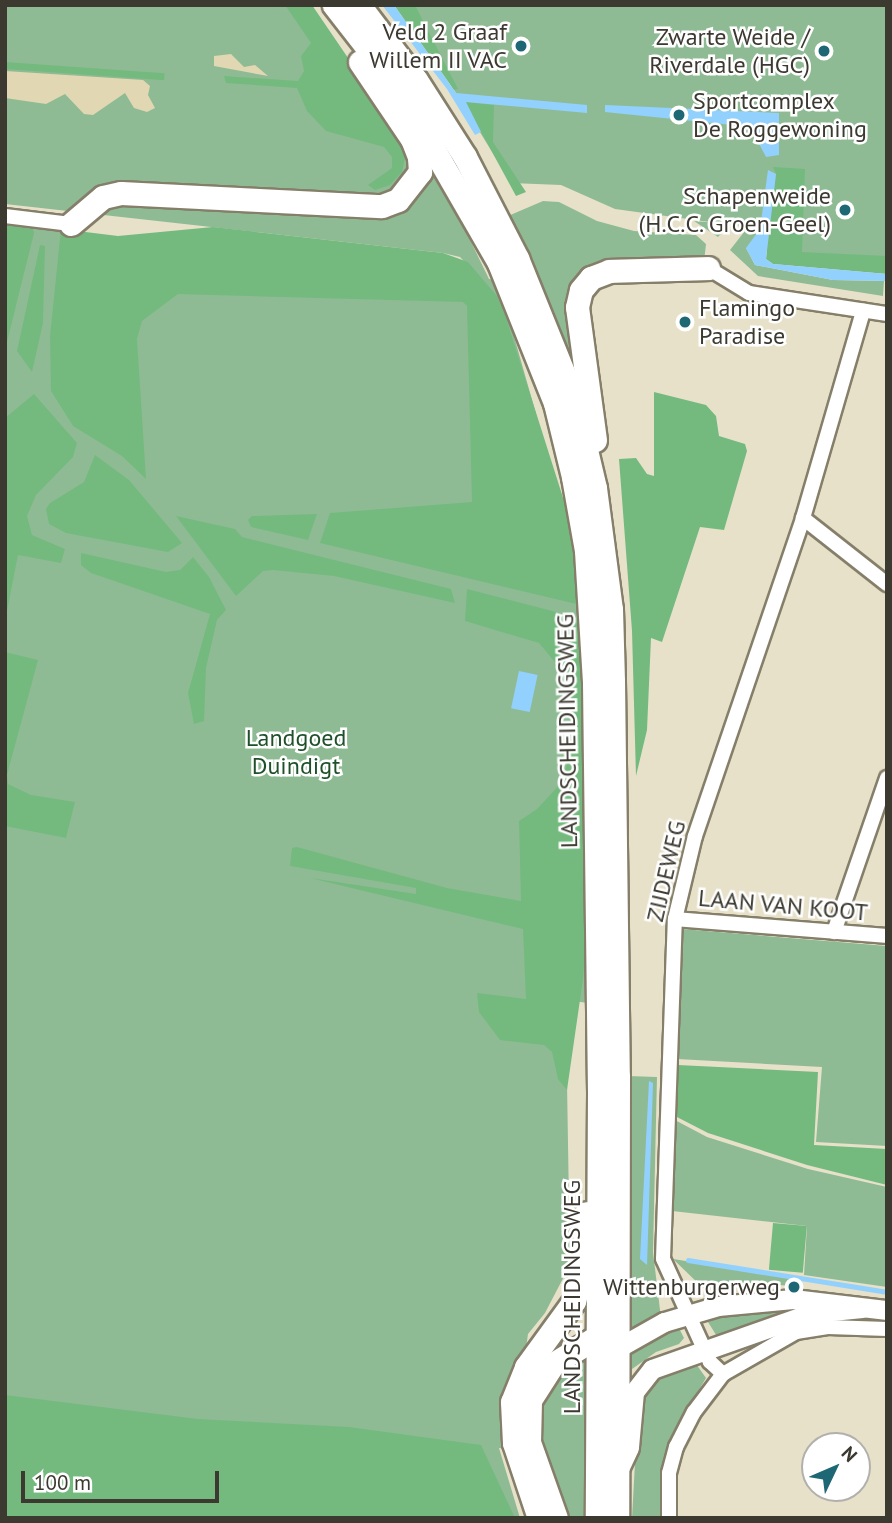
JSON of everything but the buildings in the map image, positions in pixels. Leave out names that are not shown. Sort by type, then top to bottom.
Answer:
[{"type":"main road","points":[[71,224],[103,197],[121,193],[382,206],[412,188],[420,172],[412,139],[320,5]]},
{"type":"main road","name":"LANDSCHEIDINGSWEG","points":[[334,5],[397,86],[499,263],[555,403],[570,464],[591,609],[618,1318],[599,1368],[597,1518]]},
{"type":"main road","name":"LANDSCHEIDINGSWEG","points":[[359,5],[465,157],[517,258],[574,399],[595,488],[611,609],[609,1076],[599,1152],[618,1471],[617,1518]]},
{"type":"main road","points":[[595,488],[595,424],[577,307],[581,290],[591,278],[609,271],[708,268]]},
{"type":"main road","points":[[539,1518],[514,1443],[512,1402],[526,1367],[574,1301],[599,1152]]},
{"type":"main road","points":[[556,1518],[529,1442],[530,1400],[553,1364],[609,1341]]},
{"type":"street","points":[[5,216],[71,224]]},
{"type":"street","points":[[708,268],[749,292],[887,314]]},
{"type":"street","name":"ZIJDEWEG","points":[[723,1374],[704,1349],[686,1315],[663,1259],[675,919],[695,836],[803,518],[863,311]]},
{"type":"street","points":[[803,518],[887,584]]},
{"type":"street","points":[[834,932],[887,778]]},
{"type":"street","name":"LAAN VAN KOOT","points":[[675,919],[887,936]]},
{"type":"street","points":[[609,1341],[718,1306],[793,1299],[887,1310]]},
{"type":"street","points":[[618,1471],[629,1447],[632,1406],[640,1382],[658,1366],[811,1313],[862,1308]]},
{"type":"street","points":[[669,1518],[669,1473],[676,1447],[694,1412],[723,1374],[796,1332],[828,1326],[887,1329]]},
{"type":"green space","name":"Landgoed Duindigt","points":[[5,5],[302,5],[366,91],[423,143],[489,279],[498,280],[577,558],[588,1003],[573,1001],[567,1082],[570,1265],[545,1313],[528,1334],[512,1449],[499,1448],[520,1518],[5,1518],[5,225],[480,278],[460,257],[443,253],[5,204]]},
{"type":"green space","points":[[285,5],[312,5],[393,124],[406,153],[402,172],[390,185],[375,190],[368,185],[392,168],[392,157],[384,147],[326,131],[307,111],[297,88],[226,83],[224,76],[298,81],[304,71],[301,56],[311,43]]},
{"type":"green space","points":[[394,5],[415,5],[458,89],[454,90]]},
{"type":"green space","name":"Sportcomplex De Roggewoning","points":[[402,5],[887,5],[887,261],[746,248],[755,265],[833,280],[884,281],[883,296],[758,276],[730,250],[748,227],[730,224],[718,237],[694,221],[717,223],[615,209],[561,185],[511,183]]},
{"type":"green space","points":[[5,62],[165,73],[164,80],[5,69]]},
{"type":"green space","points":[[465,102],[494,105],[493,142],[526,192],[516,196]]},
{"type":"green space","points":[[773,167],[805,169],[802,252],[887,256],[887,274],[773,264],[766,259],[776,174]]},
{"type":"green space","points":[[543,201],[559,202],[597,221],[634,231],[696,235],[706,244],[704,262],[588,271],[587,398],[508,216]]},
{"type":"green space","points":[[5,225],[33,229],[34,233],[5,350]]},
{"type":"green space","points":[[213,227],[443,253],[468,262],[497,296],[506,318],[565,504],[585,606],[320,543],[330,513],[472,502],[467,306],[463,302],[178,294],[142,321],[137,339],[146,479],[122,456],[73,426],[51,391],[50,336],[61,229],[118,236]]},
{"type":"green space","points":[[40,245],[45,246],[43,323],[32,372],[17,351]]},
{"type":"green space","points":[[654,392],[706,405],[716,416],[719,436],[745,444],[747,451],[724,530],[700,527],[662,642],[651,638],[647,730],[636,776],[632,631],[619,459],[636,458],[647,474],[654,476]]},
{"type":"green space","points":[[34,394],[77,443],[73,457],[36,495],[27,516],[32,535],[65,549],[61,563],[18,555],[5,621],[5,418]]},
{"type":"green space","points":[[95,455],[129,480],[182,543],[168,552],[66,533],[49,524],[46,509],[50,503],[84,482]]},
{"type":"green space","points":[[317,514],[308,540],[251,527],[248,520],[252,516]]},
{"type":"green space","points":[[176,516],[235,529],[242,537],[451,589],[455,603],[334,576],[273,570],[263,571],[236,596]]},
{"type":"green space","points":[[81,553],[166,572],[180,570],[193,557],[209,577],[226,610],[217,620],[206,668],[204,721],[194,724],[188,693],[210,614],[91,573],[81,565]]},
{"type":"green space","points":[[467,589],[587,620],[589,893],[583,979],[567,1090],[558,1079],[552,1052],[544,1045],[500,1040],[479,1012],[477,993],[526,999],[523,929],[310,878],[416,894],[416,888],[290,866],[292,848],[297,847],[447,888],[521,901],[519,821],[537,809],[562,782],[575,735],[571,695],[564,673],[539,643],[465,621]]},
{"type":"green space","points":[[5,652],[38,660],[7,775],[8,784],[31,795],[75,802],[66,838],[5,826]]},
{"type":"green space","points":[[682,929],[887,946],[887,1146],[816,1142],[822,1067],[677,1059]]},
{"type":"green space","points":[[678,1065],[818,1072],[814,1145],[887,1149],[887,1185],[807,1165],[708,1133],[673,1115]]},
{"type":"green space","points":[[628,1076],[657,1077],[653,1252],[661,1318],[627,1335]]},
{"type":"green space","points":[[673,1119],[707,1137],[808,1169],[887,1187],[887,1287],[804,1275],[807,1226],[672,1211]]},
{"type":"green space","points":[[773,1223],[807,1226],[803,1273],[769,1270]]},
{"type":"green space","points":[[673,1259],[795,1278],[794,1286],[744,1283],[703,1288]]},
{"type":"green space","points":[[806,1304],[718,1338],[708,1322],[732,1312]]},
{"type":"green space","points":[[678,1326],[684,1338],[679,1344],[656,1352],[625,1374],[626,1345]]},
{"type":"green space","points":[[590,1353],[587,1518],[561,1518],[540,1454],[537,1408],[558,1371]]},
{"type":"green space","points":[[694,1361],[706,1378],[672,1435],[663,1466],[663,1518],[632,1518],[638,1408],[651,1376]]},
{"type":"green space","points":[[5,1395],[198,1419],[349,1427],[481,1445],[515,1518],[5,1518]]},
{"type":"sand","points":[[231,54],[244,67],[255,65],[268,76],[214,66],[214,56]]},
{"type":"sand","points":[[5,71],[143,80],[150,86],[148,95],[155,108],[147,112],[134,108],[125,93],[93,115],[84,114],[65,94],[46,104],[5,98]]},
{"type":"water","points":[[382,5],[394,5],[456,93],[587,105],[587,113],[466,102],[481,132],[475,135],[447,89]]},
{"type":"water","points":[[605,105],[779,113],[779,155],[766,157],[754,134],[742,126],[605,112]]},
{"type":"water","points":[[768,170],[776,174],[766,259],[773,264],[887,274],[887,281],[833,280],[755,265],[746,248],[760,229]]},
{"type":"water","points":[[519,671],[538,675],[530,712],[511,708]]},
{"type":"water","points":[[649,1081],[653,1083],[647,1265],[640,1259]]},
{"type":"waterway","points":[[688,1260],[887,1292]]},
{"type":"place","name":"Veld 2 Graaf Willem II VAC","points":[[521,46]]},
{"type":"place","name":"Zwarte Weide / Riverdale (HGC)","points":[[824,51]]},
{"type":"place","name":"Sportcomplex De Roggewoning","points":[[679,115]]},
{"type":"place","name":"Schapenweide (H.C.C. Groen-Geel)","points":[[845,210]]},
{"type":"place","name":"Flamingo Paradise","points":[[685,322]]},
{"type":"place","name":"Wittenburgerweg","points":[[794,1287]]}]
